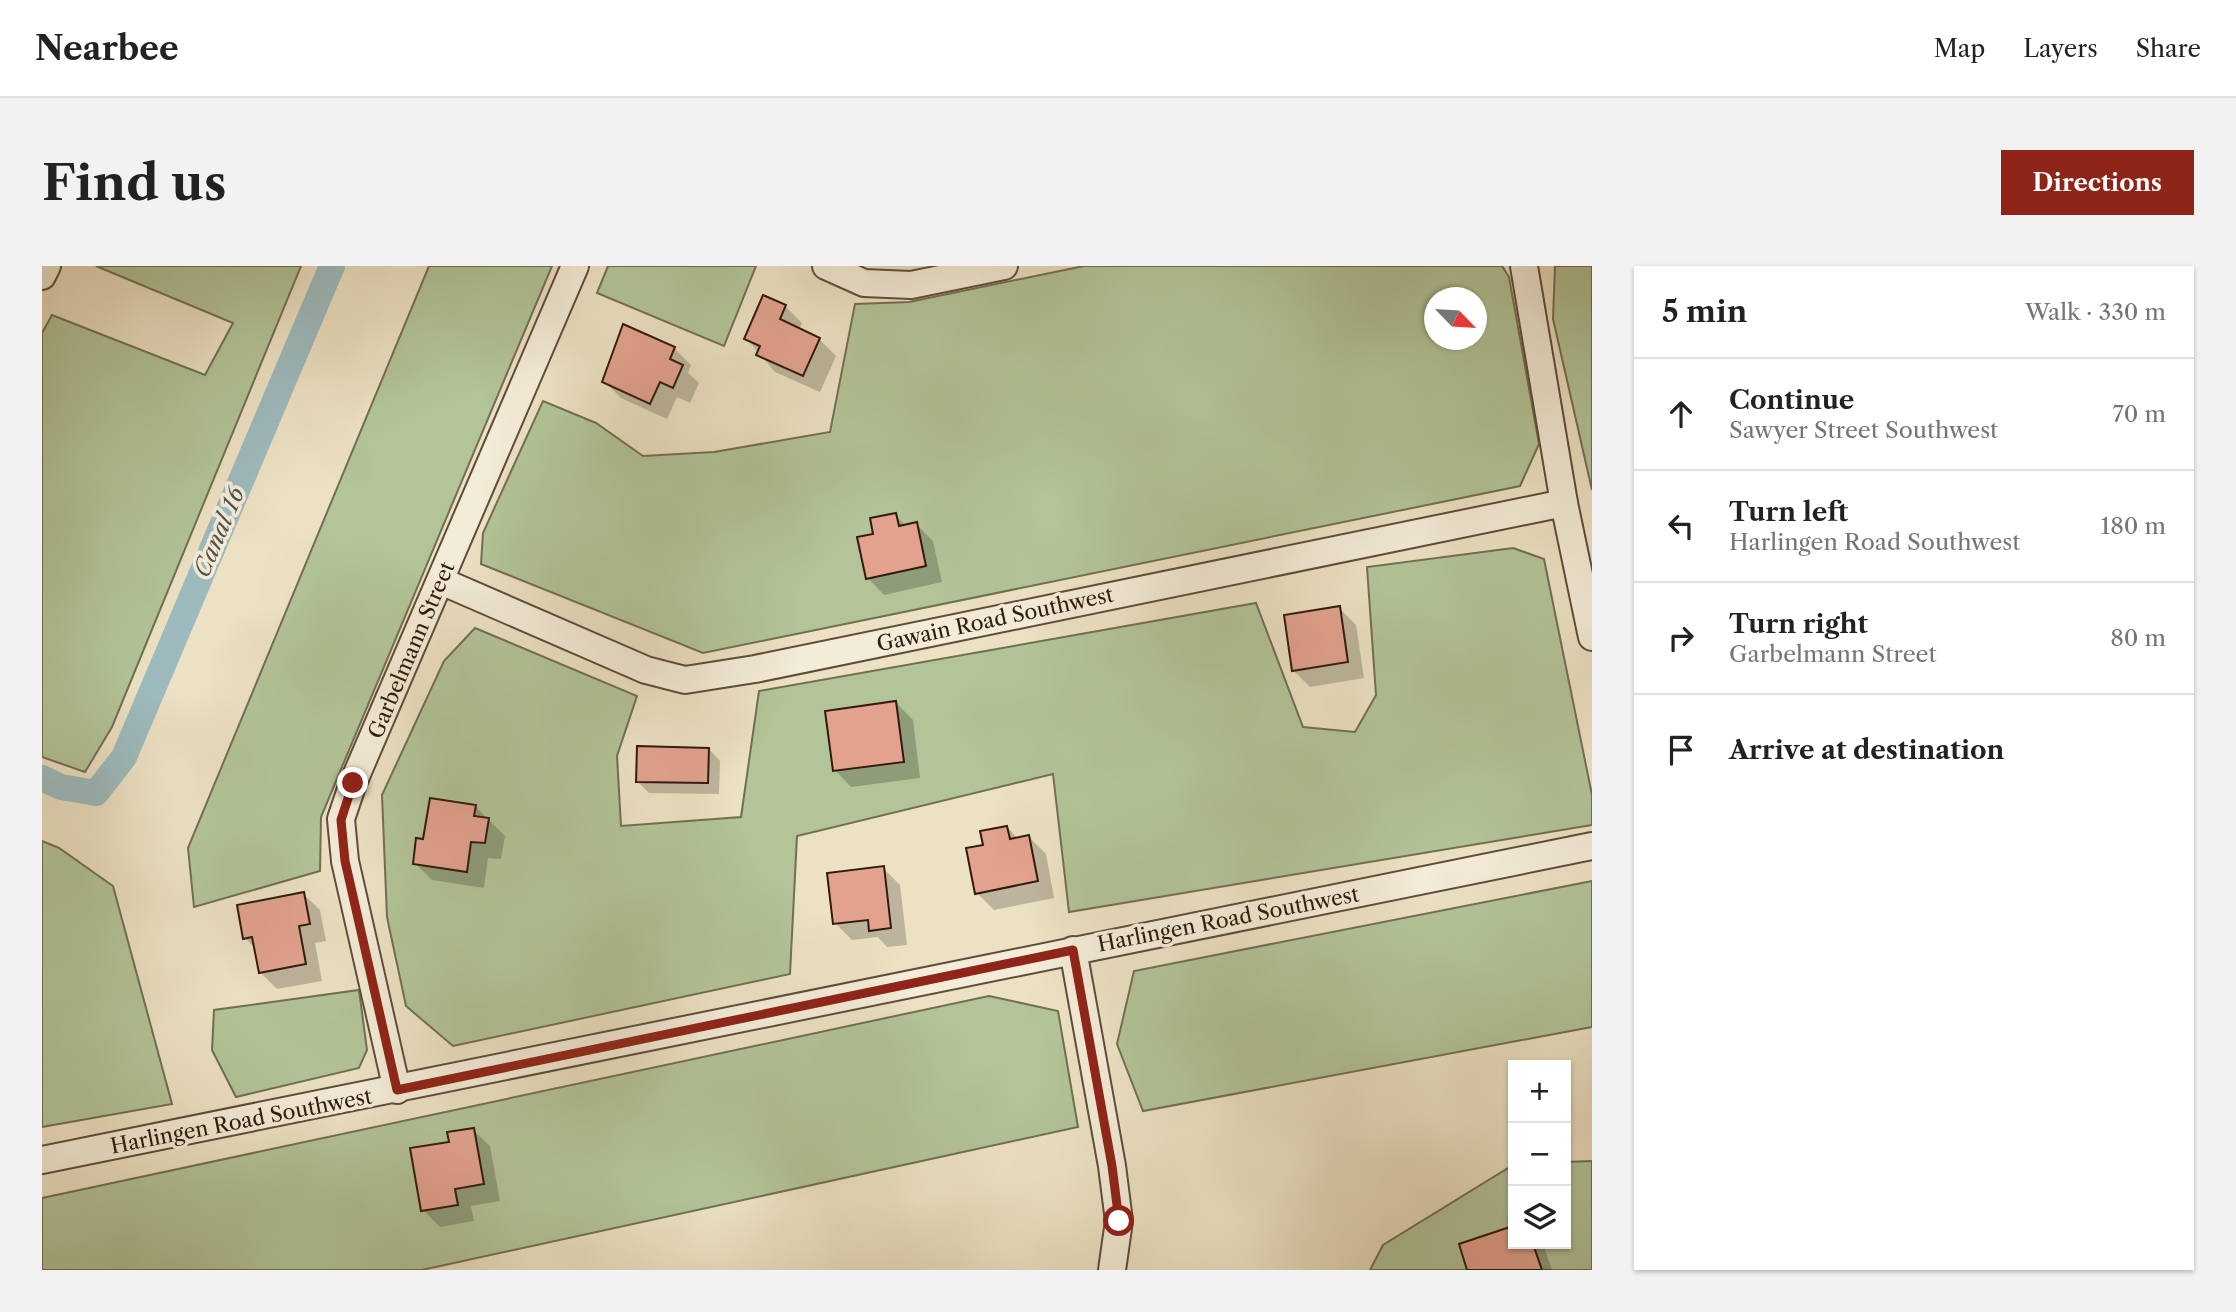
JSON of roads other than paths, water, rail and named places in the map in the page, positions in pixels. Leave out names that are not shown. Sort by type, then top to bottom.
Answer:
[{"type":"street","points":[[42,276],[47,266]]},
{"type":"street","name":"Garbelmann Street","points":[[397,1090],[345,861],[341,820],[353,783],[575,266]]},
{"type":"street","points":[[826,266],[864,283],[911,285],[1004,266]]},
{"type":"street","points":[[1524,266],[1564,503],[1592,636]]},
{"type":"street","name":"Gawain Road Southwest","points":[[441,581],[646,670],[685,680],[1564,503]]},
{"type":"street","name":"Harlingen Road Southwest","points":[[42,1160],[1592,846]]},
{"type":"street","points":[[1073,950],[1112,1166],[1119,1221],[1112,1270]]},
{"type":"waterway","name":"Canal 16","points":[[42,778],[61,787],[96,793],[124,757],[332,266]]}]
